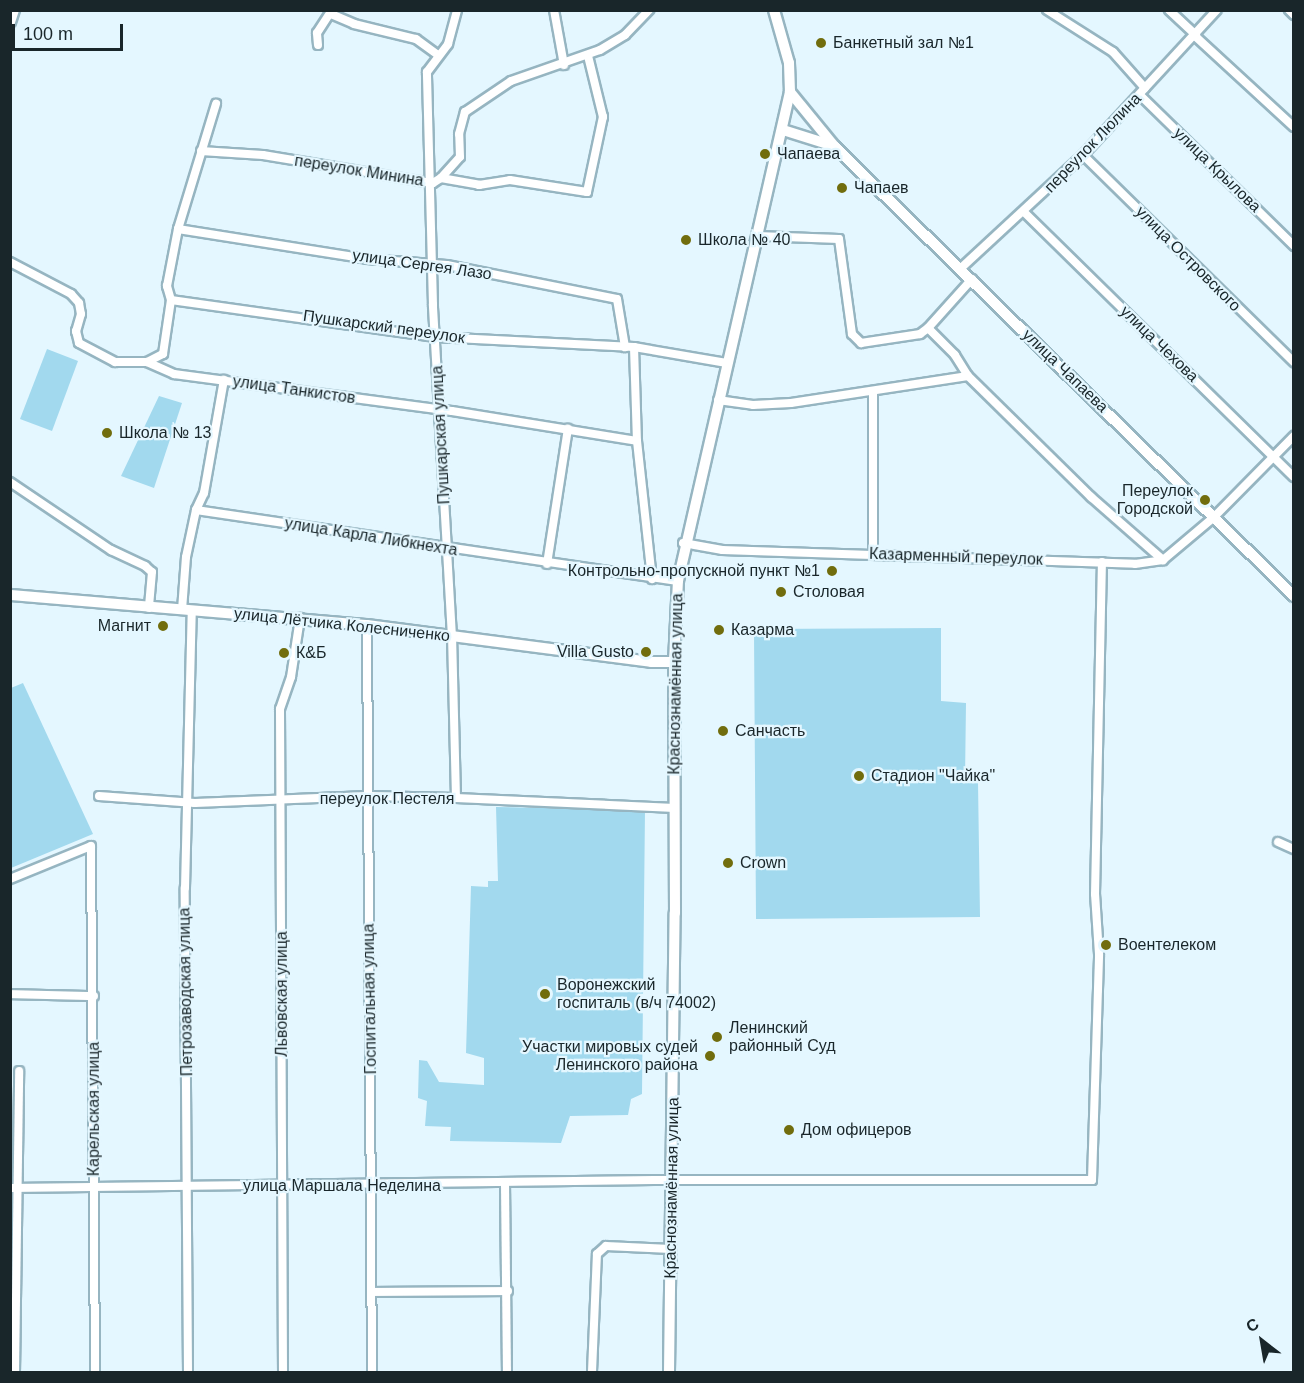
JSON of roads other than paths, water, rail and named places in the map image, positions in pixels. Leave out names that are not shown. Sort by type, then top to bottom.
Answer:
[{"type":"street","points":[[10,22],[14,10]]},
{"type":"street","points":[[318,45],[317,33],[331,12],[416,39],[438,55],[448,44],[457,10]]},
{"type":"street","points":[[554,10],[564,64]]},
{"type":"street","points":[[437,181],[460,157],[459,134],[465,112],[511,81],[588,56],[625,35],[649,10]]},
{"type":"street","name":"Краснознамённая улица","points":[[669,1372],[673,1180],[674,662],[678,581],[683,543],[758,236],[790,92],[789,63],[774,10]]},
{"type":"street","name":"улица Крылова","points":[[1047,10],[1113,52],[1143,92],[1293,246]]},
{"type":"street","points":[[1169,10],[1293,127]]},
{"type":"street","name":"переулок Люлина","points":[[961,268],[1083,155],[1217,10]]},
{"type":"street","points":[[1288,10],[1293,15]]},
{"type":"street","name":"Пушкарская улица","points":[[438,55],[427,72],[437,181],[433,265],[435,337],[452,636],[456,798]]},
{"type":"street","name":"переулок Минина","points":[[201,151],[263,155],[437,181],[479,185],[510,180],[539,182],[587,192],[603,117],[588,56]]},
{"type":"street","name":"улица Чапаева","points":[[790,92],[835,147],[961,268],[1293,596]]},
{"type":"street","points":[[147,362],[163,354],[171,300],[167,286],[178,229],[216,104]]},
{"type":"street","name":"улица Чапаева","points":[[783,130],[835,147]]},
{"type":"street","name":"улица Островского","points":[[1083,155],[1293,362]]},
{"type":"street","name":"улица Чехова","points":[[1024,212],[1293,477]]},
{"type":"street","name":"улица Сергея Лазо","points":[[178,229],[484,272],[617,299],[630,347]]},
{"type":"street","points":[[758,236],[839,239],[852,334],[861,343],[920,334],[972,279]]},
{"type":"street","name":"улица Танкистов","points":[[10,262],[71,294],[80,303],[76,337],[89,351],[127,364],[147,362],[174,374],[568,429],[637,441]]},
{"type":"street","name":"Пушкарский переулок","points":[[171,300],[435,337],[630,347],[727,363]]},
{"type":"street","points":[[928,328],[955,355],[968,376],[1091,498],[1163,560],[1214,517],[1293,436]]},
{"type":"street","points":[[630,347],[637,441],[652,579]]},
{"type":"street","points":[[718,400],[753,405],[791,403],[873,393],[968,376]]},
{"type":"street","name":"Петрозаводская улица","points":[[188,1372],[187,610],[196,510],[204,493],[224,380]]},
{"type":"street","points":[[873,393],[873,554]]},
{"type":"street","points":[[547,564],[568,429]]},
{"type":"street","points":[[10,482],[111,550],[145,566],[152,572],[149,608]]},
{"type":"street","name":"улица Карла Либкнехта","points":[[196,510],[547,564],[678,581]]},
{"type":"street","name":"Казарменный переулок","points":[[683,543],[722,550],[1102,562],[1163,560]]},
{"type":"street","name":"улица Маршала Неделина","points":[[15,1188],[372,1186],[673,1180],[1092,1180],[1099,954],[1095,894],[1102,562]]},
{"type":"street","name":"улица Лётчика Колесниченко","points":[[10,595],[149,608],[300,618],[651,662],[674,662]]},
{"type":"street","name":"Львовская улица","points":[[283,1372],[280,709],[291,677],[300,618]]},
{"type":"street","name":"Госпитальная улица","points":[[367,625],[372,1372]]},
{"type":"street","name":"переулок Пестеля","points":[[99,796],[187,802],[282,802],[368,796],[675,808]]},
{"type":"street","points":[[1278,842],[1293,849]]},
{"type":"street","name":"Карельская улица","points":[[10,879],[91,846],[94,996],[95,1372]]},
{"type":"street","points":[[10,994],[94,996]]},
{"type":"street","points":[[15,1372],[15,1188],[19,1071]]},
{"type":"street","points":[[505,1184],[508,1291],[507,1372]]},
{"type":"street","points":[[592,1372],[597,1254],[606,1246],[671,1249]]},
{"type":"street","points":[[372,1292],[508,1291]]},
{"type":"place","name":"Банкетный зал №1","points":[[821,43]]},
{"type":"place","name":"Чапаева","points":[[765,154]]},
{"type":"place","name":"Чапаев","points":[[842,188]]},
{"type":"place","name":"Школа № 40","points":[[686,240]]},
{"type":"place","name":"Школа № 13","points":[[107,433]]},
{"type":"place","name":"Переулок Городской","points":[[1205,500]]},
{"type":"place","name":"Контрольно-пропускной пункт №1","points":[[832,571]]},
{"type":"place","name":"Столовая","points":[[781,592]]},
{"type":"place","name":"Магнит","points":[[163,626]]},
{"type":"place","name":"Казарма","points":[[719,630]]},
{"type":"place","name":"Villa Gusto","points":[[646,652]]},
{"type":"place","name":"К&Б","points":[[284,653]]},
{"type":"place","name":"Санчасть","points":[[723,731]]},
{"type":"place","name":"Стадион \"Чайка\"","points":[[859,776]]},
{"type":"place","name":"Crown","points":[[728,863]]},
{"type":"place","name":"Воентелеком","points":[[1106,945]]},
{"type":"place","name":"Воронежский госпиталь (в/ч 74002)","points":[[545,994]]},
{"type":"place","name":"Ленинский районный Суд","points":[[717,1037]]},
{"type":"place","name":"Участки мировых судей Ленинского района","points":[[710,1056]]},
{"type":"place","name":"Дом офицеров","points":[[789,1130]]}]
